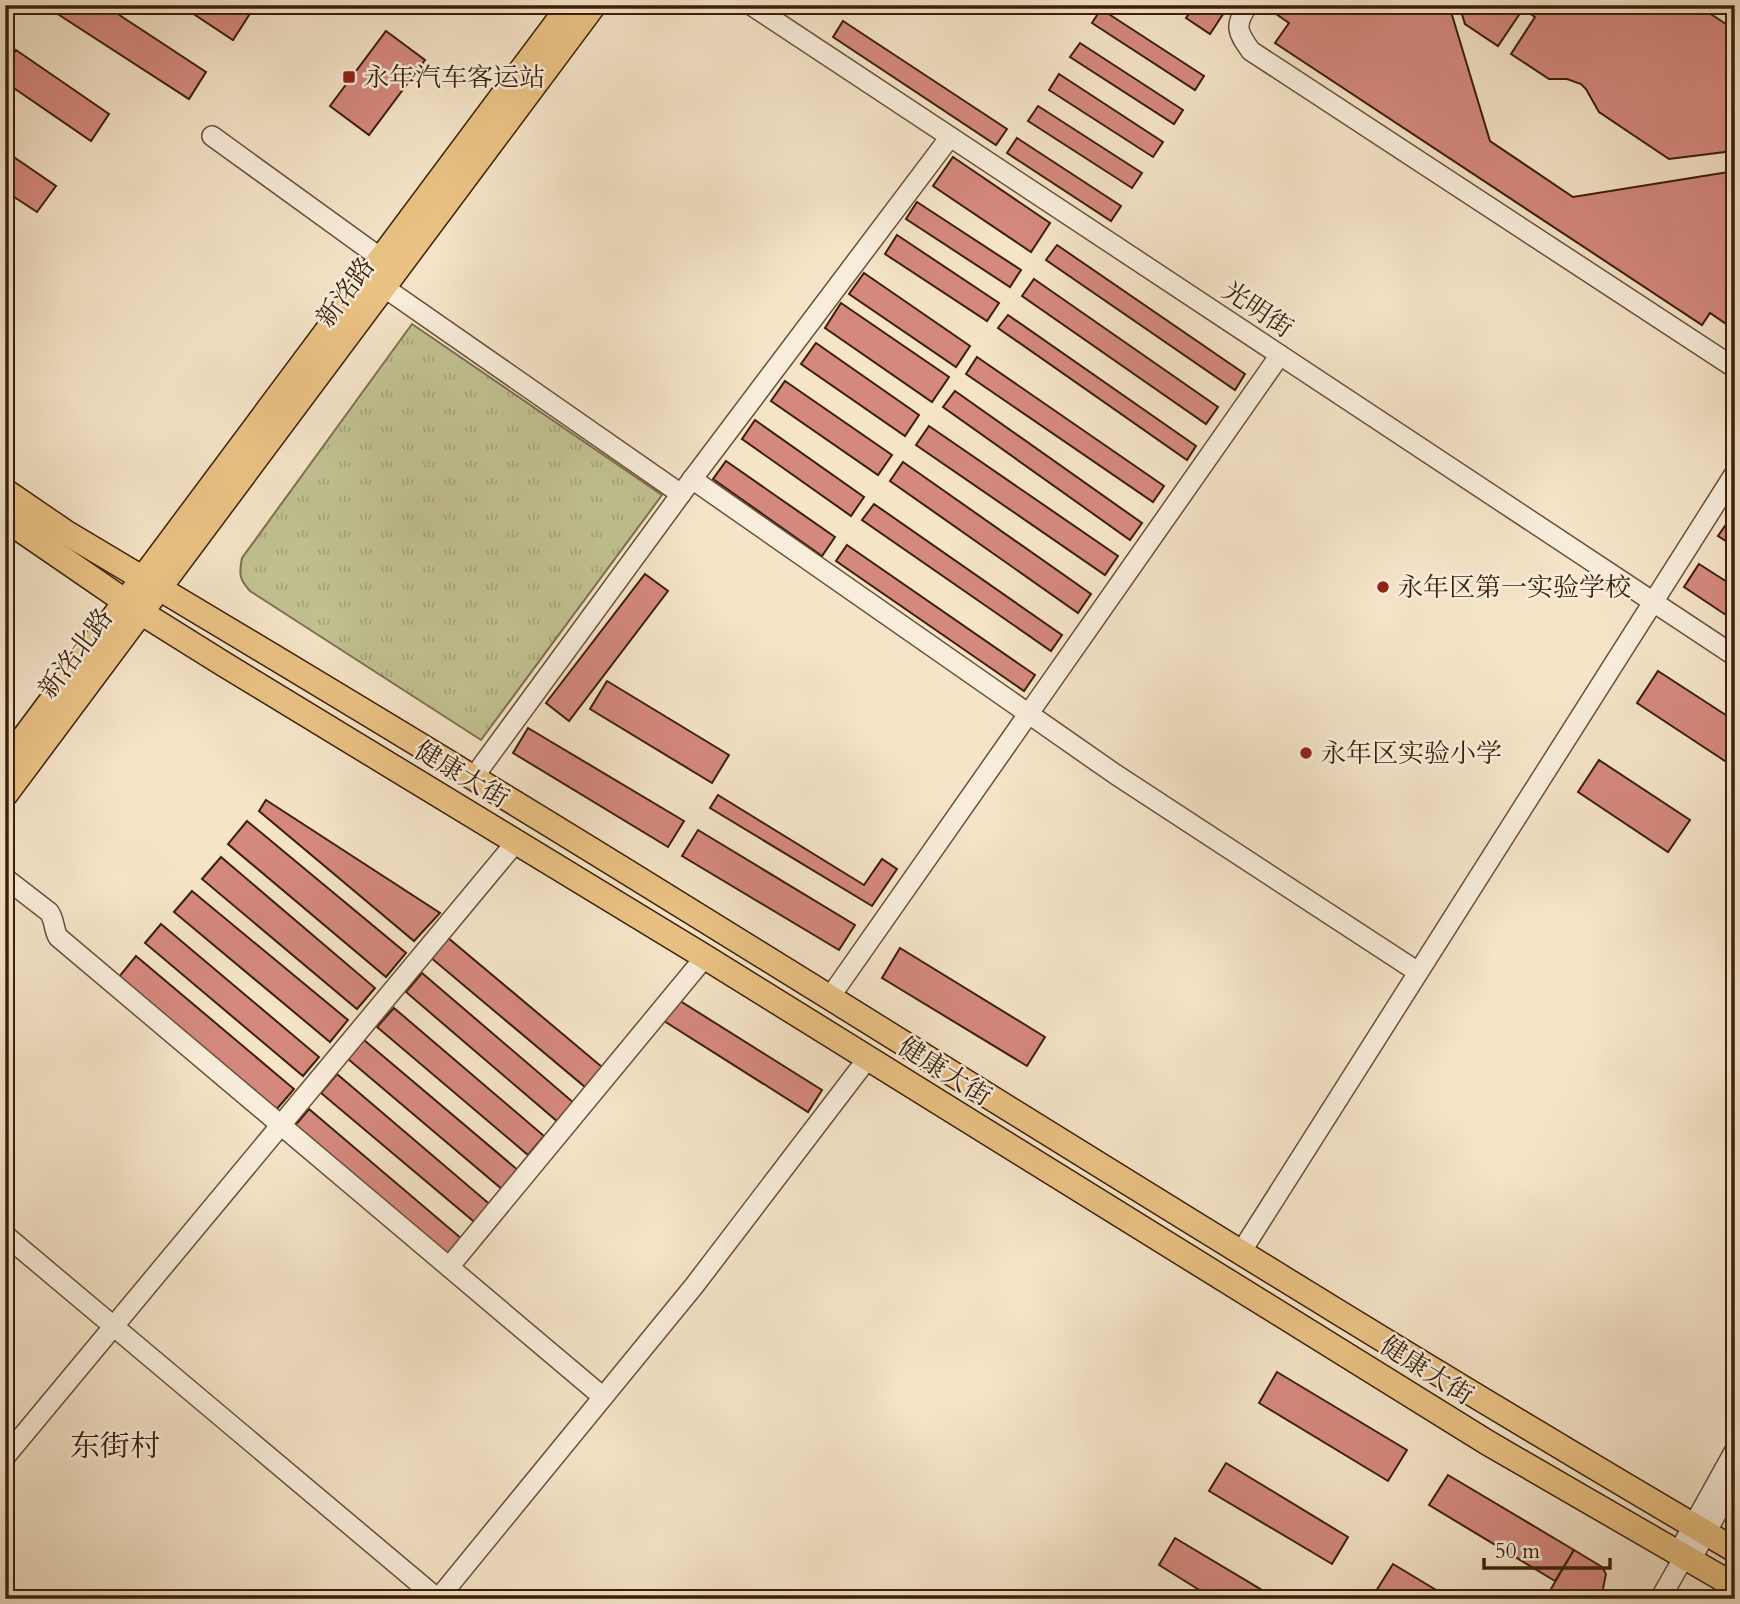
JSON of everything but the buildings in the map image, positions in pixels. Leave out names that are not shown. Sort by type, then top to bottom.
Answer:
[{"type":"main road","name":"新洺路","points":[[152,584],[382,259],[570,5]]},
{"type":"main road","name":"新洺路","points":[[134,608],[385,288],[594,5]]},
{"type":"main road","name":"健康大街","points":[[5,491],[65,532],[473,778],[1241,1252],[1735,1550]]},
{"type":"main road","name":"健康大街","points":[[5,519],[134,608],[705,957],[1488,1443],[1735,1586]]},
{"type":"main road","name":"新洺北路","points":[[5,764],[134,608]]},
{"type":"main road","name":"新洺北路","points":[[5,795],[134,608]]},
{"type":"street","name":"光明街","points":[[751,5],[1735,656]]},
{"type":"street","points":[[1248,5],[1240,17],[1238,28],[1251,51],[1735,368]]},
{"type":"street","points":[[212,136],[382,259]]},
{"type":"street","points":[[473,778],[687,486],[950,136]]},
{"type":"street","points":[[385,288],[1028,712],[1115,774],[1418,972]]},
{"type":"street","points":[[830,997],[1280,355]]},
{"type":"street","points":[[1241,1252],[1735,473]]},
{"type":"street","points":[[5,1457],[516,842]]},
{"type":"street","points":[[5,877],[49,912],[58,937],[603,1398]]},
{"type":"street","points":[[449,1267],[705,957]]},
{"type":"street","points":[[5,1235],[438,1599],[694,1286],[868,1058]]},
{"type":"street","points":[[1700,1529],[1735,1450]]},
{"type":"street","points":[[1660,1599],[1700,1529],[1735,1480]]},
{"type":"green space","points":[[412,324],[662,495],[481,740],[250,591],[241,576],[242,558]]},
{"type":"place","name":"永年汽车客运站","points":[[349,77]]},
{"type":"place","name":"永年区第一实验学校","points":[[1383,587]]},
{"type":"place","name":"永年区实验小学","points":[[1306,753]]},
{"type":"district","name":"东街村","points":[[115,1446]]}]
